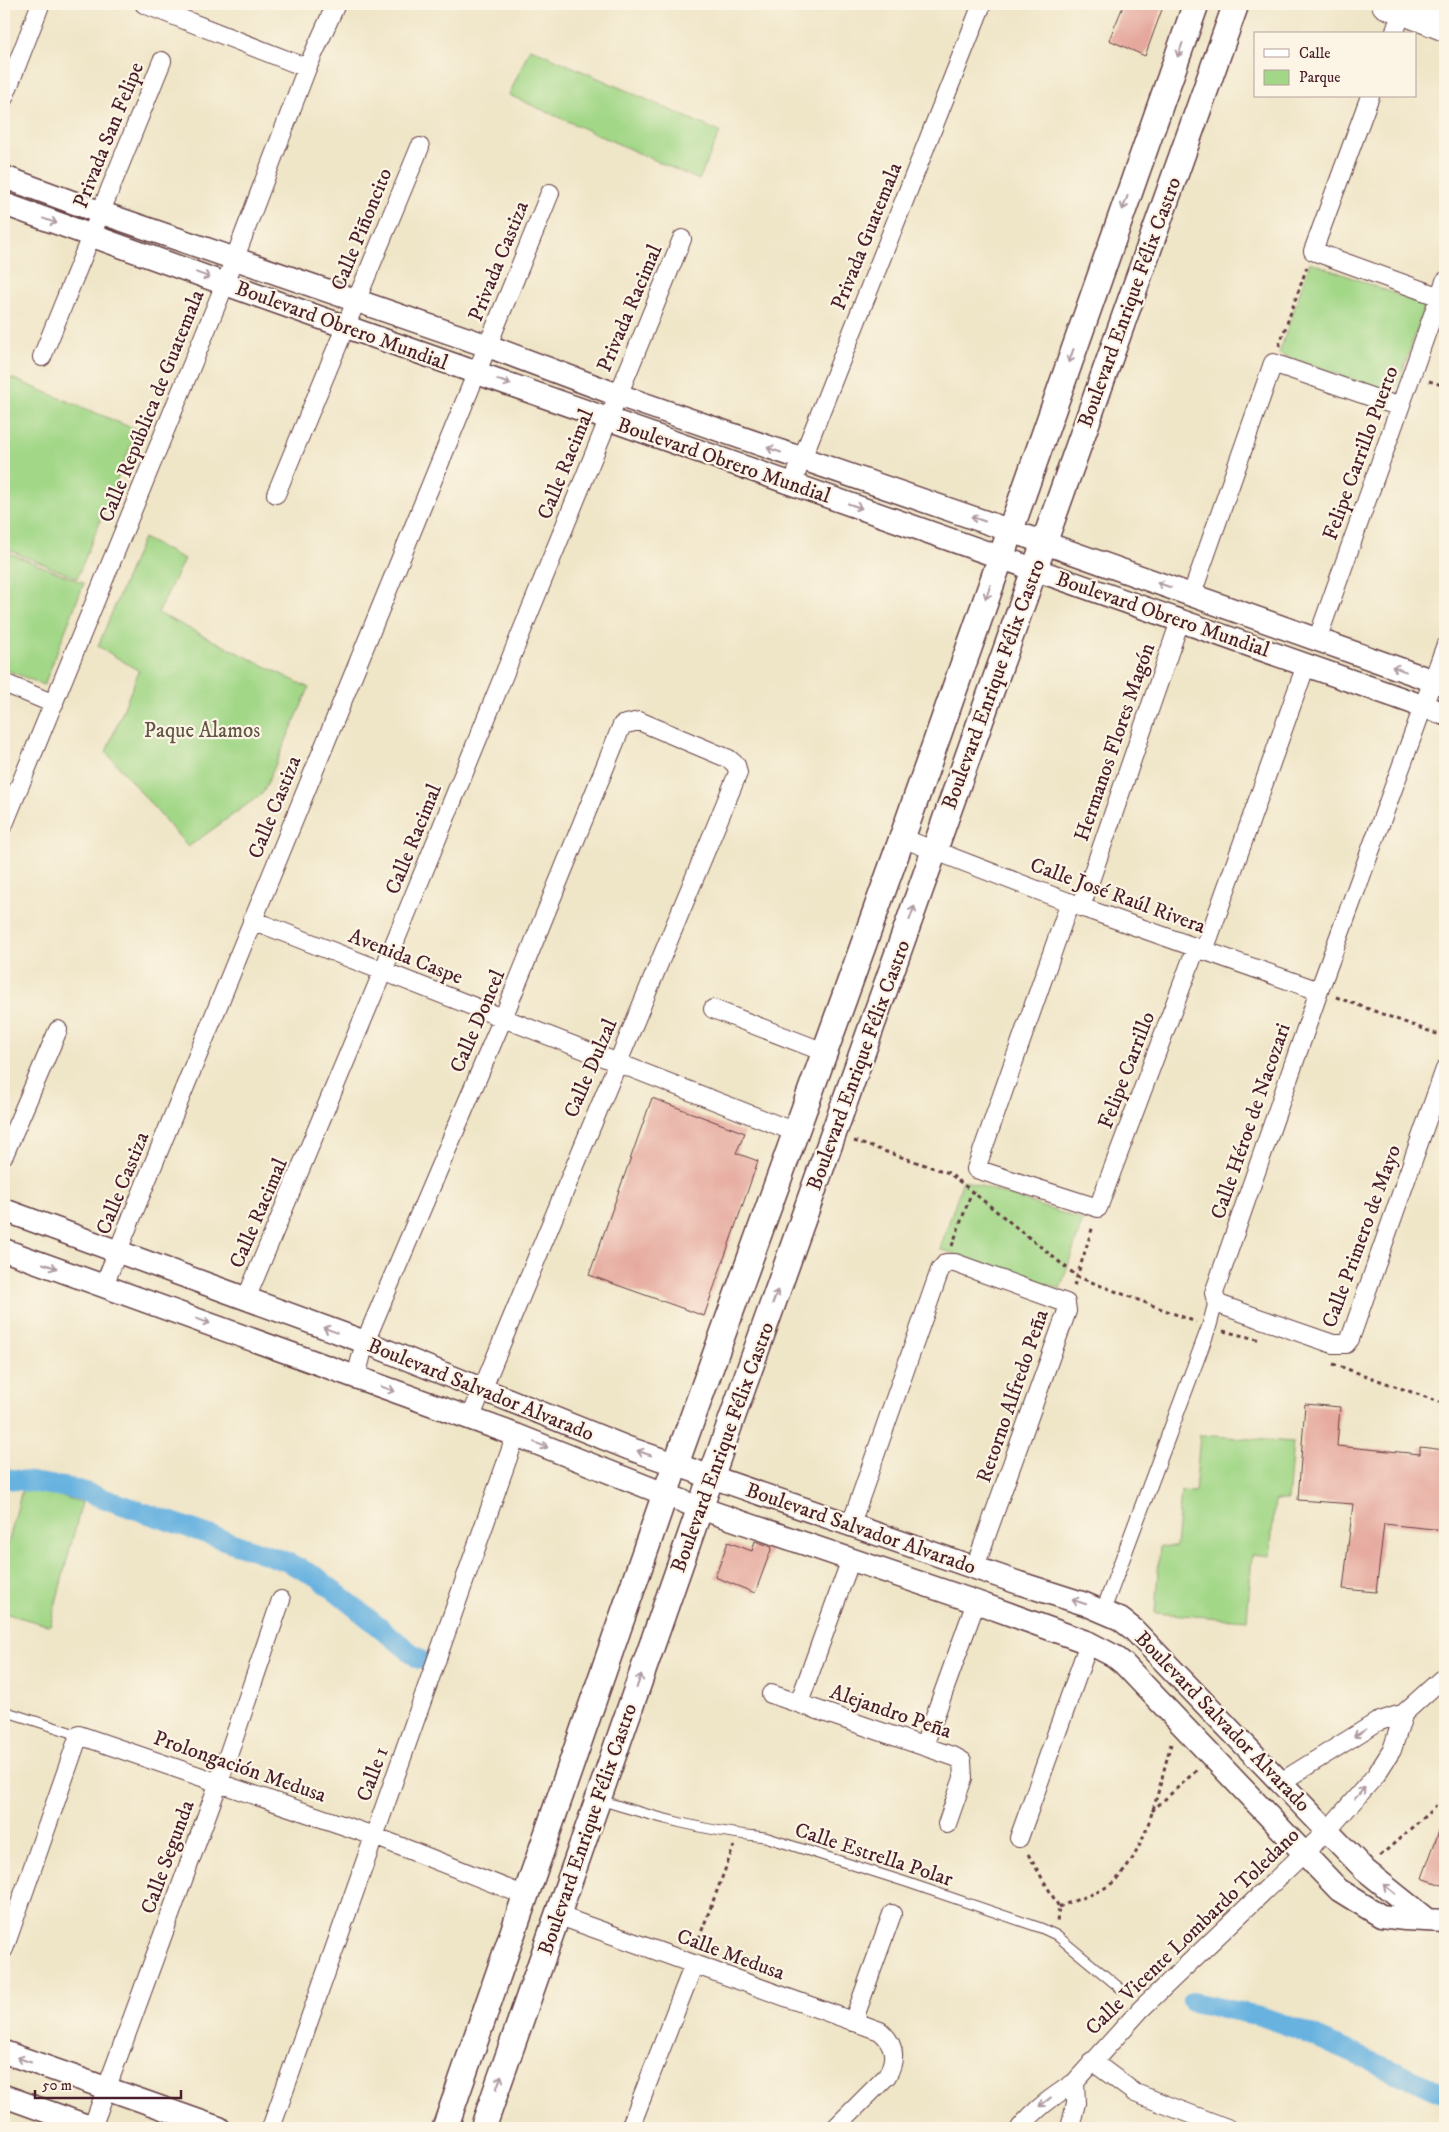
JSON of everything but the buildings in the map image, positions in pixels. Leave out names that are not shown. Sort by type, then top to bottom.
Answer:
[{"type":"main road","name":"Boulevard Enrique Félix Castro","points":[[445,2128],[665,1494],[902,838],[1196,4]]},
{"type":"main road","name":"Boulevard Enrique Félix Castro","points":[[483,2128],[700,1508],[1236,4]]},
{"type":"main road","points":[[1394,16],[1445,27]]},
{"type":"street","points":[[144,4],[306,68]]},
{"type":"street","name":"Calle República de Guatemala","points":[[4,824],[225,284],[306,68],[336,4]]},
{"type":"street","name":"Privada Guatemala","points":[[792,484],[982,4]]},
{"type":"street","points":[[4,98],[39,8]]},
{"type":"street","name":"Privada San Felipe","points":[[42,357],[162,61]]},
{"type":"street","points":[[1369,98],[1313,251],[1442,289]]},
{"type":"street","name":"Calle Piñoncito","points":[[276,494],[420,147]]},
{"type":"street","name":"Boulevard Obrero Mundial","points":[[4,176],[97,225],[225,284],[1445,714]]},
{"type":"street","name":"Privada Castiza","points":[[488,346],[550,193]]},
{"type":"street","name":"Boulevard Obrero Mundial","points":[[4,204],[234,258],[488,346],[618,395],[802,460],[1192,594],[1439,683]]},
{"type":"street","name":"Privada Racimal","points":[[618,395],[682,239]]},
{"type":"street","name":"Felipe Carrillo Puerto","points":[[1317,640],[1442,289]]},
{"type":"street","name":"Calle Castiza","points":[[104,1285],[488,346]]},
{"type":"street","points":[[1192,594],[1273,363],[1400,407]]},
{"type":"street","name":"Calle Racimal","points":[[246,1298],[383,971],[618,395]]},
{"type":"street","points":[[1236,640],[1246,614]]},
{"type":"street","name":"Hermanos Flores Magón","points":[[976,1168],[1180,621]]},
{"type":"street","name":"Calle Héroe de Nacozari","points":[[1103,1611],[1209,1327],[1216,1300],[1214,1293],[1319,991],[1423,706],[1439,683],[1445,647]]},
{"type":"street","name":"Felipe Carrillo","points":[[1098,1208],[1200,949],[1306,664]]},
{"type":"street","points":[[4,683],[54,704]]},
{"type":"street","name":"Calle Dulzal","points":[[470,1419],[481,1388],[738,773],[736,765],[729,759],[639,721],[632,722]]},
{"type":"street","name":"Calle Doncel","points":[[356,1377],[365,1342],[503,1018],[622,725],[632,722]]},
{"type":"street","name":"Calle José Raúl Rivera","points":[[902,838],[1075,904],[1319,991]]},
{"type":"street","name":"Avenida Caspe","points":[[252,920],[795,1132]]},
{"type":"street","points":[[713,1009],[824,1052]]},
{"type":"street","points":[[4,1155],[58,1030]]},
{"type":"street","name":"Calle Primero de Mayo","points":[[1216,1300],[1221,1305],[1333,1344],[1346,1344],[1350,1339],[1445,1069]]},
{"type":"street","points":[[976,1168],[1098,1208]]},
{"type":"street","name":"Boulevard Salvador Alvarado","points":[[4,1210],[365,1342],[628,1448],[1103,1611],[1120,1619],[1133,1629],[1365,1870],[1436,1920]]},
{"type":"street","name":"Boulevard Salvador Alvarado","points":[[4,1250],[516,1435],[700,1508],[976,1602],[1089,1644],[1114,1656],[1124,1664],[1339,1890],[1380,1916],[1436,1920]]},
{"type":"street","points":[[851,1524],[940,1270],[946,1263]]},
{"type":"street","name":"Retorno Alfredo Peña","points":[[946,1263],[955,1263],[1066,1303],[1067,1311],[975,1568]]},
{"type":"street","name":"Calle 1","points":[[271,2128],[516,1435]]},
{"type":"street","points":[[798,1541],[809,1510]]},
{"type":"street","name":"Alejandro Peña","points":[[799,1703],[851,1559]]},
{"type":"street","points":[[1008,1615],[1019,1583]]},
{"type":"street","name":"Calle Segunda","points":[[92,2128],[219,1782],[281,1600]]},
{"type":"street","points":[[924,1746],[976,1602]]},
{"type":"street","points":[[1019,1838],[1089,1644]]},
{"type":"street","name":"Calle Vicente Lombardo Toledano","points":[[1282,1782],[1377,1722],[1404,1713],[1445,1676]]},
{"type":"street","name":"Alejandro Peña","points":[[770,1694],[924,1746],[962,1761],[963,1778],[947,1824]]},
{"type":"street","name":"Calle Vicente Lombardo Toledano","points":[[1020,2128],[1033,2112],[1075,2082],[1141,2009],[1328,1830],[1376,1775],[1392,1750],[1404,1713]]},
{"type":"street","points":[[4,1950],[78,1735]]},
{"type":"street","name":"Prolongación Medusa","points":[[78,1735],[374,1836],[526,1896]]},
{"type":"street","points":[[853,2022],[892,1914]]},
{"type":"street","name":"Calle Medusa","points":[[557,1915],[880,2031],[888,2038],[894,2056],[893,2066],[887,2076],[835,2128]]},
{"type":"street","points":[[630,2128],[694,1964]]},
{"type":"street","points":[[4,2052],[219,2128]]},
{"type":"street","points":[[1092,2061],[1135,2094],[1227,2128]]},
{"type":"street","points":[[1070,2128],[1076,2103],[1075,2082]]},
{"type":"street","points":[[4,2096],[92,2128]]},
{"type":"lane","points":[[4,1711],[78,1735]]},
{"type":"lane","name":"Calle Estrella Polar","points":[[598,1799],[669,1821],[738,1835],[766,1838],[998,1913],[1056,1935],[1120,1988]]},
{"type":"path","points":[[1273,363],[1313,251]]},
{"type":"path","points":[[1319,991],[1445,1037]]},
{"type":"path","points":[[833,1134],[949,1173],[1078,1277],[1209,1327],[1267,1342]]},
{"type":"path","points":[[946,1263],[972,1192],[976,1168]]},
{"type":"path","points":[[1066,1303],[1078,1277],[1098,1208]]},
{"type":"path","points":[[1328,1362],[1445,1404]]},
{"type":"path","points":[[1059,1907],[1108,1886],[1124,1871],[1146,1834],[1177,1720]]},
{"type":"path","points":[[1152,1812],[1212,1756]]},
{"type":"path","points":[[1365,1870],[1445,1798]]},
{"type":"path","points":[[694,1964],[695,1948],[738,1835]]},
{"type":"path","points":[[1019,1838],[1059,1907],[1056,1935]]},
{"type":"green space","points":[[530,48],[720,132],[699,180],[509,95]]},
{"type":"green space","points":[[1310,262],[1425,305],[1395,394],[1279,354]]},
{"type":"green space","points":[[4,375],[137,430],[77,578],[4,548]]},
{"type":"green space","name":"Paque Alamos","points":[[143,538],[184,559],[158,613],[309,688],[263,793],[188,847],[106,752],[139,671],[98,646]]},
{"type":"green space","points":[[4,551],[84,583],[44,685],[4,669]]},
{"type":"green space","points":[[963,1180],[1083,1220],[1060,1289],[940,1249]]},
{"type":"green space","points":[[1200,1435],[1293,1442],[1288,1500],[1275,1500],[1270,1556],[1252,1554],[1247,1620],[1155,1613],[1160,1546],[1176,1547],[1181,1491],[1195,1492]]},
{"type":"green space","points":[[23,1486],[82,1502],[50,1626],[4,1613],[4,1560]]},
{"type":"waterway","points":[[4,1478],[76,1489],[285,1561],[317,1577],[419,1659]]},
{"type":"waterway","points":[[1192,2002],[1260,2016],[1300,2030],[1445,2094]]}]
